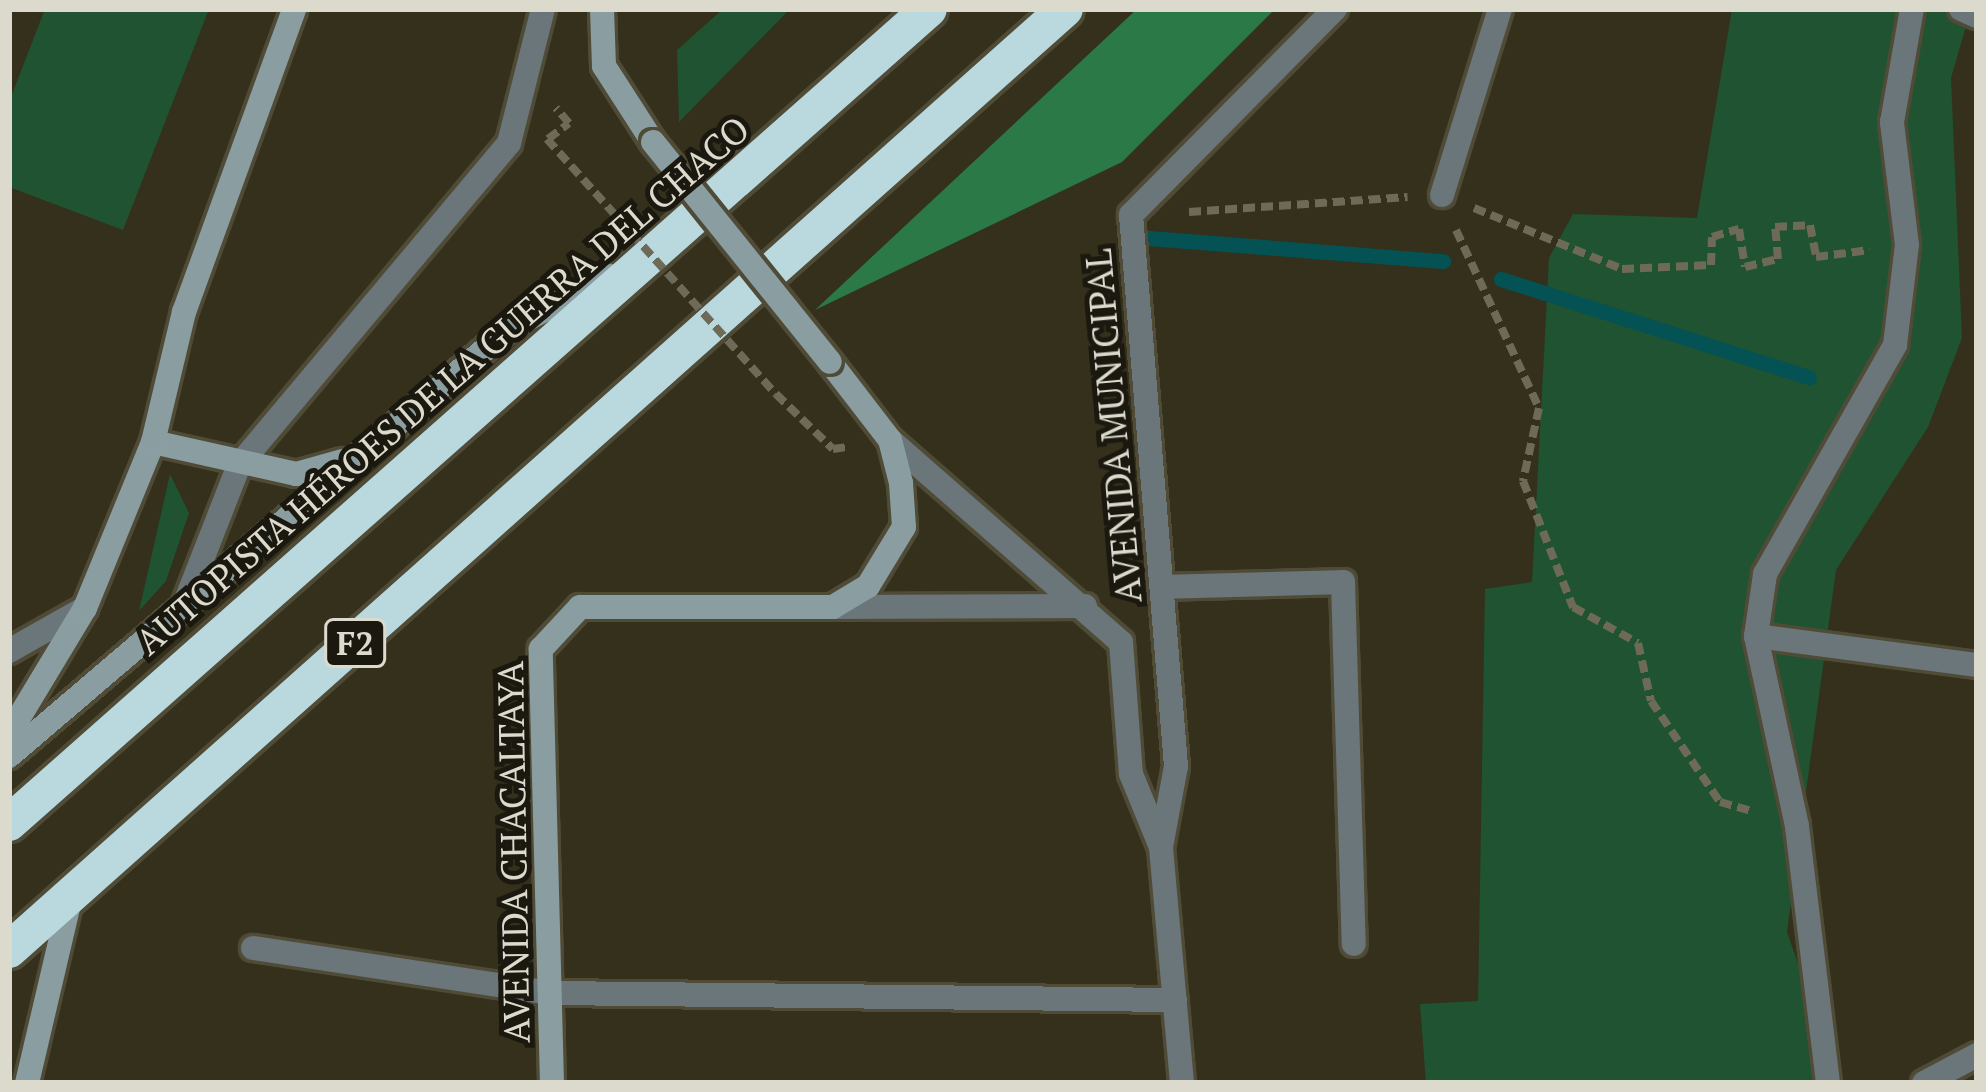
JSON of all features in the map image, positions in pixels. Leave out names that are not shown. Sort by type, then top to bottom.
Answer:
[{"type":"highway","name":"AUTOPISTA HÉROES DE LA GUERRA DEL CHACO","points":[[9,823],[671,245],[929,9]]},
{"type":"highway","name":"F2","points":[[9,950],[1065,9]]},
{"type":"street","points":[[9,734],[85,608],[153,442],[184,312],[294,9]]},
{"type":"street","points":[[183,608],[239,465],[509,143],[543,9]]},
{"type":"street","points":[[602,9],[604,66],[653,142],[890,440],[904,527],[888,565],[833,607]]},
{"type":"street","name":"AVENIDA MUNICIPAL","points":[[1182,1083],[1161,847],[1176,766],[1132,215],[1171,164],[1335,9]]},
{"type":"street","points":[[1442,195],[1500,9]]},
{"type":"street","points":[[1828,1083],[1797,826],[1756,636],[1765,574],[1895,345],[1907,245],[1892,122],[1912,9]]},
{"type":"street","points":[[1961,9],[1977,16]]},
{"type":"street","points":[[9,756],[510,328],[671,245]]},
{"type":"street","name":"AVENIDA MUNICIPAL","points":[[890,440],[1121,642],[1130,773],[1161,847]]},
{"type":"street","points":[[153,442],[296,475],[354,458]]},
{"type":"street","points":[[1162,587],[1343,582],[1354,944]]},
{"type":"street","points":[[833,607],[1085,606]]},
{"type":"street","name":"AVENIDA CHACALTAYA","points":[[552,1083],[541,649],[580,607],[833,607]]},
{"type":"street","points":[[9,651],[85,608]]},
{"type":"street","points":[[1756,636],[1977,665]]},
{"type":"street","points":[[27,1083],[72,892]]},
{"type":"street","points":[[253,948],[550,993],[1174,1000]]},
{"type":"street","points":[[1924,1083],[1977,1055]]},
{"type":"path","points":[[547,140],[776,394],[833,449],[890,440]]},
{"type":"path","points":[[1442,195],[1539,408],[1522,482],[1573,607],[1637,643],[1651,701],[1720,802],[1797,826]]},
{"type":"path","points":[[1132,215],[1442,195],[1622,269],[1712,265],[1712,237],[1738,229],[1745,267],[1778,259],[1775,227],[1810,225],[1816,257],[1907,245]]},
{"type":"green space","points":[[45,9],[209,9],[123,230],[9,187],[9,102]]},
{"type":"green space","points":[[723,9],[790,9],[679,122],[677,50]]},
{"type":"green space","points":[[1137,9],[1275,9],[1122,162],[815,310]]},
{"type":"green space","points":[[1732,9],[1971,9],[1951,78],[1962,338],[1928,427],[1836,570],[1787,932],[1840,1083],[1426,1083],[1420,1004],[1478,1001],[1485,589],[1532,582],[1549,258],[1573,214],[1697,218]]},
{"type":"green space","points":[[170,474],[189,513],[166,581],[139,611]]},
{"type":"waterway","points":[[1149,238],[1443,261]]},
{"type":"waterway","points":[[1501,279],[1809,377]]}]
